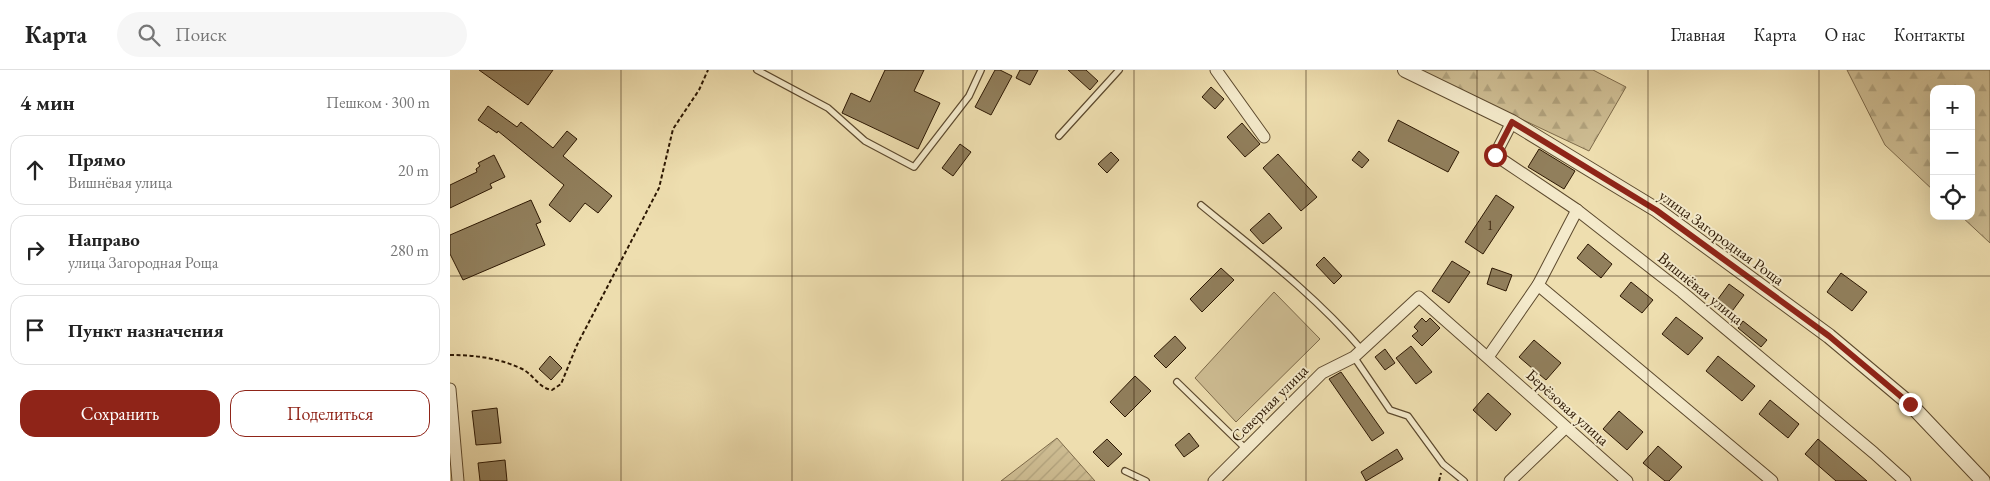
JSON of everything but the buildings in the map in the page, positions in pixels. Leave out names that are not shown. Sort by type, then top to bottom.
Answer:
[{"type":"street","points":[[1216,70],[1264,137]]},
{"type":"street","name":"улица Загородная Роща","points":[[1405,70],[1512,122],[1656,210],[1829,336],[1910,404],[1983,481]]},
{"type":"street","name":"Вишнёвая улица","points":[[1512,122],[1495,155],[1577,210],[1682,292],[1905,481]]},
{"type":"street","points":[[1488,357],[1538,285],[1577,210]]},
{"type":"street","points":[[1538,285],[1772,481]]},
{"type":"street","name":"Северная улица","points":[[1214,481],[1322,373],[1358,354],[1418,297]]},
{"type":"street","name":"Берёзовая улица","points":[[1418,297],[1627,481]]},
{"type":"street","points":[[450,389],[458,481]]},
{"type":"street","points":[[1510,481],[1566,428]]},
{"type":"lane","points":[[757,70],[828,108],[865,141],[914,168],[969,96],[980,70]]},
{"type":"lane","points":[[1059,136],[1119,70]]},
{"type":"lane","points":[[1201,205],[1294,282],[1341,325],[1390,410],[1408,416],[1443,464],[1464,481]]},
{"type":"lane","points":[[1177,382],[1246,449]]},
{"type":"lane","points":[[1125,471],[1146,481]]},
{"type":"path","points":[[450,354],[480,356],[522,368],[544,389],[552,390],[561,384],[577,345],[659,188],[673,129],[699,90],[708,70]]},
{"type":"green space","points":[[1417,70],[1593,70],[1626,87],[1589,151]]},
{"type":"green space","points":[[1847,70],[1990,70],[1990,243],[1965,220],[1975,220],[1975,85],[1930,85],[1930,187],[1885,145]]},
{"type":"green space","points":[[1274,292],[1320,339],[1236,422],[1195,378]]},
{"type":"green space","points":[[1057,438],[1095,481],[1001,481]]},
{"type":"route","points":[[1495,155],[1512,122],[1656,210],[1829,336],[1910,404]]}]
